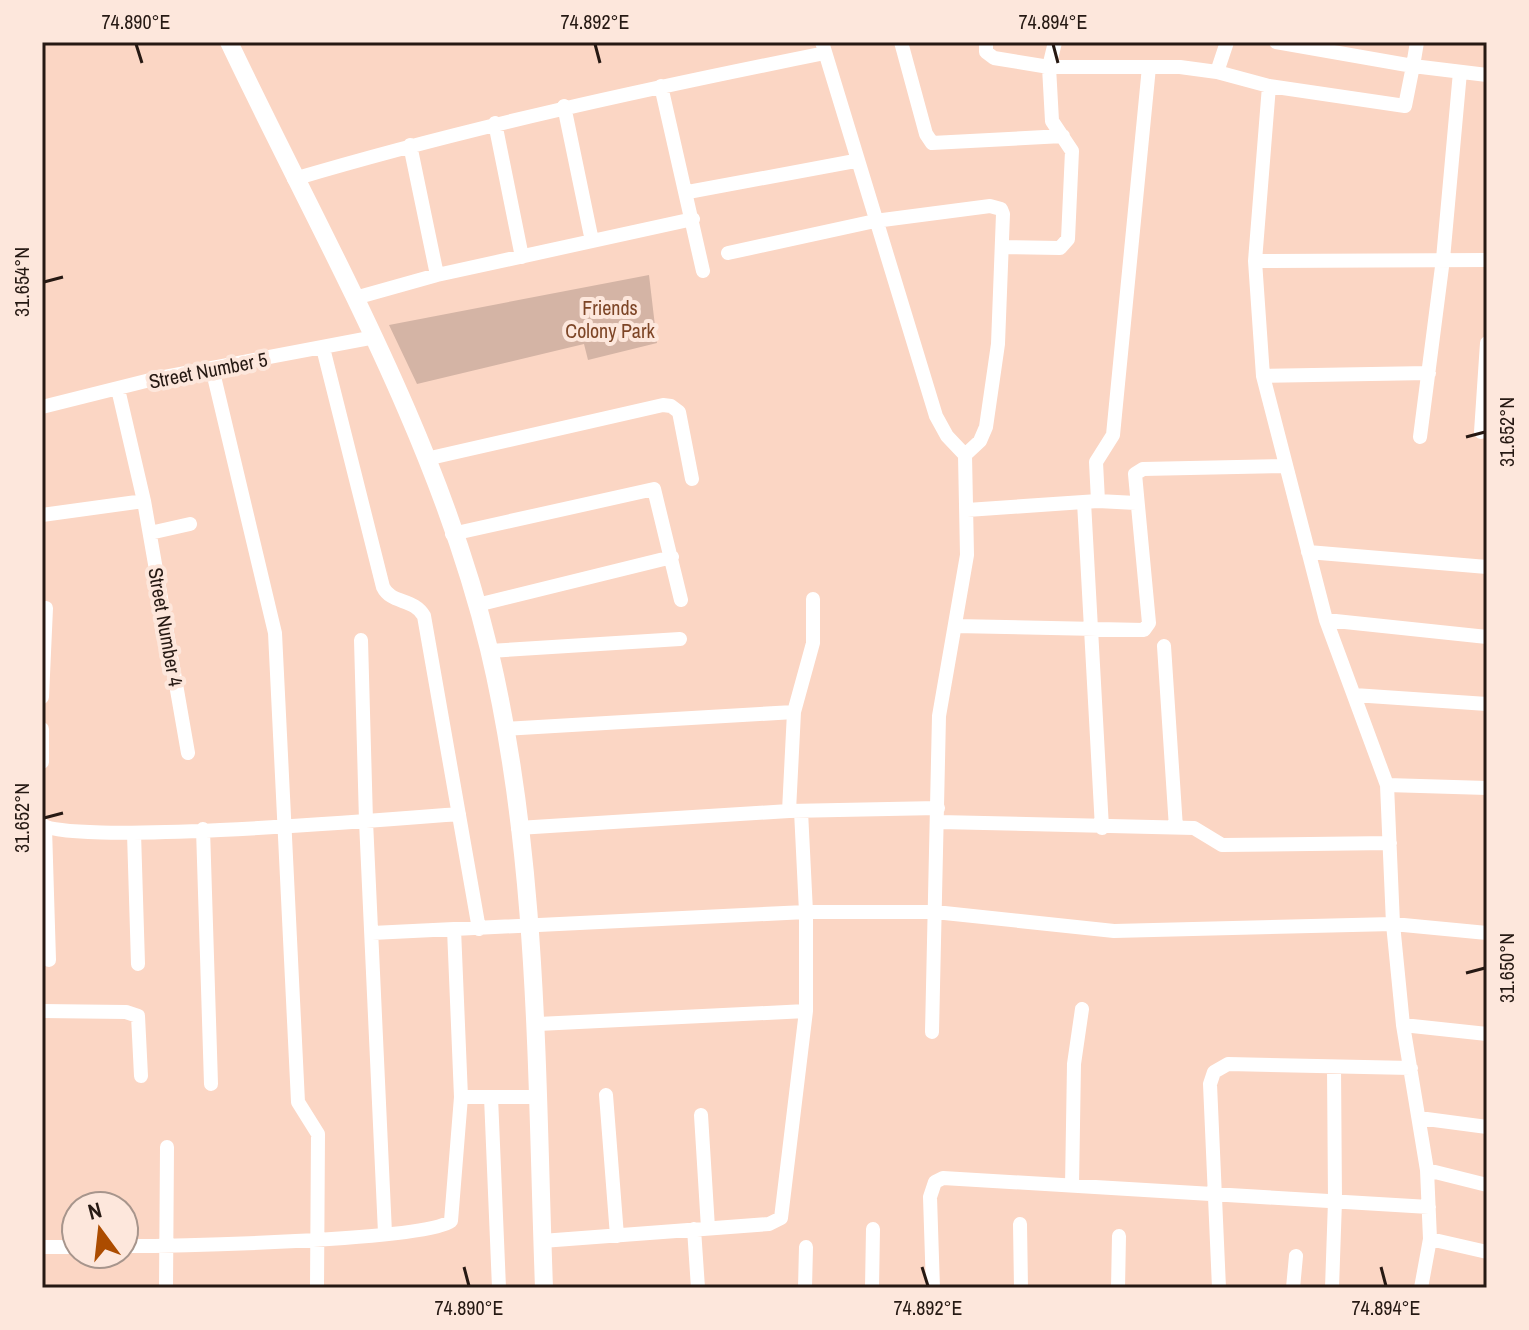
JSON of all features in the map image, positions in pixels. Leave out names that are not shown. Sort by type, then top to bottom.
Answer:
[{"type":"street","points":[[229,42],[294,179],[375,337],[426,459],[477,605],[489,651],[505,729],[531,926],[538,1024],[544,1288]]},
{"type":"street","points":[[901,42],[926,134],[932,143],[1063,136]]},
{"type":"street","points":[[986,42],[986,52],[994,58],[1049,67],[1149,67],[1217,72],[1269,86],[1400,107],[1408,101],[1417,42]]},
{"type":"street","points":[[1003,247],[1054,248],[1066,245],[1072,151],[1052,121],[1049,67],[1055,42]]},
{"type":"street","points":[[1217,72],[1227,42]]},
{"type":"street","points":[[1276,42],[1337,47],[1413,66],[1487,75]]},
{"type":"street","points":[[294,179],[495,123],[823,48],[855,161],[936,416],[947,436],[965,455],[967,555],[941,692],[932,1032]]},
{"type":"street","points":[[1102,828],[1092,632],[1091,501],[1096,462],[1113,435],[1149,67]]},
{"type":"street","points":[[1420,437],[1443,259],[1460,72]]},
{"type":"street","points":[[661,86],[688,192],[703,271]]},
{"type":"street","points":[[1269,86],[1255,261],[1263,376],[1326,620],[1387,785],[1393,924],[1403,1025],[1427,1170],[1430,1239],[1421,1288]]},
{"type":"street","points":[[564,106],[592,241]]},
{"type":"street","points":[[495,123],[522,257]]},
{"type":"street","points":[[410,145],[437,275]]},
{"type":"street","points":[[688,192],[855,161]]},
{"type":"street","points":[[728,253],[875,221],[997,207],[1003,214],[998,344],[986,427],[980,441],[965,455]]},
{"type":"street","points":[[355,298],[437,275],[693,219]]},
{"type":"street","points":[[1255,261],[1487,260]]},
{"type":"street","name":"Street Number 5","points":[[42,407],[212,368],[375,337]]},
{"type":"street","points":[[1481,432],[1487,343]]},
{"type":"street","points":[[323,348],[383,587],[389,596],[414,605],[424,616],[479,929]]},
{"type":"street","points":[[212,368],[275,633],[298,1102],[317,1128],[317,1288]]},
{"type":"street","points":[[1263,376],[1429,373]]},
{"type":"street","name":"Street Number 4","points":[[118,389],[144,501],[188,753]]},
{"type":"street","points":[[426,459],[671,406],[679,412],[692,479]]},
{"type":"street","points":[[955,626],[1140,632],[1147,627],[1134,478],[1138,470],[1284,466]]},
{"type":"street","points":[[452,534],[654,489],[681,600]]},
{"type":"street","points":[[42,515],[144,501]]},
{"type":"street","points":[[967,510],[1091,501],[1136,503]]},
{"type":"street","points":[[150,533],[190,524]]},
{"type":"street","points":[[1308,552],[1487,567]]},
{"type":"street","points":[[477,605],[672,557]]},
{"type":"street","points":[[542,1241],[769,1224],[781,1218],[806,1011],[806,912],[795,811],[794,712],[813,643],[813,599]]},
{"type":"street","points":[[42,697],[46,608]]},
{"type":"street","points":[[1326,620],[1487,637]]},
{"type":"street","points":[[489,651],[680,639]]},
{"type":"street","points":[[361,640],[385,1233]]},
{"type":"street","points":[[1164,646],[1176,828]]},
{"type":"street","points":[[1354,695],[1487,704]]},
{"type":"street","points":[[505,729],[794,712]]},
{"type":"street","points":[[42,729],[42,762]]},
{"type":"street","points":[[1387,785],[1487,788]]},
{"type":"street","points":[[518,828],[795,811],[938,815],[1102,828],[1198,829],[1222,845],[1390,843]]},
{"type":"street","points":[[49,960],[43,826],[134,833],[286,828],[459,814]]},
{"type":"street","points":[[203,829],[211,1084]]},
{"type":"street","points":[[134,833],[138,964]]},
{"type":"street","points":[[372,933],[806,912],[935,912],[1114,931],[1393,924],[1487,933]]},
{"type":"street","points":[[140,1246],[385,1233],[432,1229],[451,1221],[461,1097],[454,929]]},
{"type":"street","points":[[1072,1186],[1074,1064],[1082,1009]]},
{"type":"street","points":[[42,1011],[126,1012],[138,1016],[141,1076]]},
{"type":"street","points":[[538,1024],[806,1011]]},
{"type":"street","points":[[1403,1025],[1487,1034]]},
{"type":"street","points":[[1219,1288],[1210,1084],[1214,1072],[1228,1064],[1411,1068]]},
{"type":"street","points":[[1332,1288],[1334,1067]]},
{"type":"street","points":[[606,1095],[617,1236]]},
{"type":"street","points":[[461,1097],[538,1097]]},
{"type":"street","points":[[491,1097],[499,1288]]},
{"type":"street","points":[[698,1288],[701,1115]]},
{"type":"street","points":[[1419,1118],[1487,1127]]},
{"type":"street","points":[[166,1288],[167,1147]]},
{"type":"street","points":[[1427,1170],[1487,1185]]},
{"type":"street","points":[[933,1288],[930,1197],[935,1182],[943,1178],[1429,1207]]},
{"type":"street","points":[[1020,1224],[1021,1288]]},
{"type":"street","points":[[872,1288],[873,1229]]},
{"type":"street","points":[[1118,1288],[1119,1236]]},
{"type":"street","points":[[1430,1239],[1487,1252]]},
{"type":"street","points":[[805,1288],[806,1247]]},
{"type":"street","points":[[1293,1288],[1296,1256]]},
{"type":"green space","name":"Friends Colony Park","points":[[649,275],[657,343],[588,360],[584,344],[417,384],[389,325]]}]
